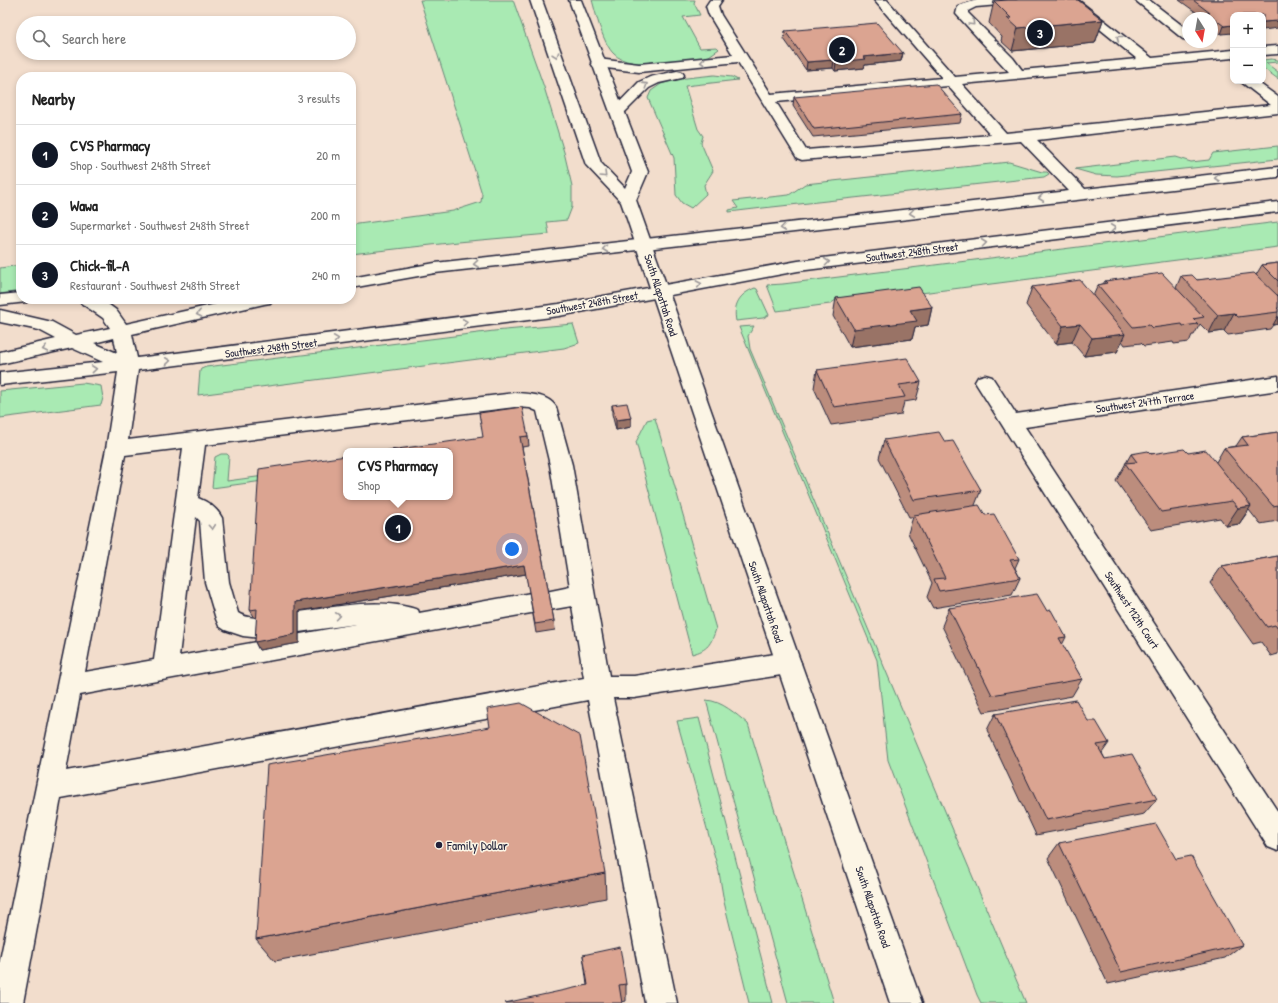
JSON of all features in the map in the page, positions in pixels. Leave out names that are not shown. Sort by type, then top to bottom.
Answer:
[{"type":"street","name":"South Allapattah Road","points":[[536,0],[594,165],[628,200],[906,1003]]},
{"type":"street","points":[[575,0],[640,172],[628,200]]},
{"type":"street","points":[[716,0],[713,3],[713,11],[802,155],[1024,135],[1278,109]]},
{"type":"street","points":[[880,0],[1001,137]]},
{"type":"street","points":[[1010,0],[974,4],[962,9],[962,14],[1008,61],[1019,75]]},
{"type":"street","points":[[1070,0],[1150,63]]},
{"type":"street","points":[[1141,0],[1182,31]]},
{"type":"street","points":[[1203,48],[1228,67]]},
{"type":"street","points":[[1266,51],[1278,50]]},
{"type":"street","points":[[766,99],[1230,54]]},
{"type":"street","points":[[598,63],[639,68],[745,63]]},
{"type":"street","points":[[617,112],[644,85],[655,80],[745,63]]},
{"type":"street","points":[[1251,84],[1278,104]]},
{"type":"street","points":[[1024,135],[1080,193]]},
{"type":"street","points":[[356,272],[435,268],[1080,193],[1278,172]]},
{"type":"street","name":"Southwest 248th Street","points":[[0,379],[129,365],[559,310],[798,266],[1278,207]]},
{"type":"street","points":[[356,283],[435,268]]},
{"type":"street","points":[[0,300],[16,298]]},
{"type":"street","points":[[7,1003],[124,405],[129,365],[122,332],[110,314],[97,304]]},
{"type":"street","points":[[0,358],[242,304]]},
{"type":"street","points":[[0,316],[45,326],[75,342],[129,365]]},
{"type":"street","name":"Southwest 112th Court","points":[[986,382],[1278,837]]},
{"type":"street","name":"Southwest 247th Terrace","points":[[1011,422],[1278,383]]},
{"type":"street","points":[[116,449],[515,400],[540,403],[546,407],[561,465],[598,686],[661,1003]]},
{"type":"street","points":[[165,669],[194,440]]},
{"type":"street","points":[[186,501],[200,508],[211,518],[217,582],[228,618],[234,623],[243,626],[261,628]]},
{"type":"street","points":[[70,686],[432,620],[582,595]]},
{"type":"street","points":[[299,622],[366,612],[432,620]]},
{"type":"street","points":[[50,787],[598,686],[634,687],[788,663]]},
{"type":"green space","points":[[420,0],[513,0],[544,87],[564,152],[572,186],[572,207],[567,220],[547,222],[549,234],[356,253],[356,224],[453,211],[481,202],[482,194]]},
{"type":"green space","points":[[592,0],[695,0],[694,3],[700,15],[683,17],[700,48],[717,47],[719,49],[709,56],[668,63],[643,64],[622,59],[614,54],[606,43]]},
{"type":"green space","points":[[1266,60],[1278,60],[1278,62],[1266,63]]},
{"type":"green space","points":[[1266,63],[1278,72],[1278,79],[1266,70]]},
{"type":"green space","points":[[714,75],[732,77],[738,80],[685,86],[698,129],[703,136],[701,143],[713,171],[704,185],[706,194],[691,208],[682,203],[676,195],[674,158],[648,98],[651,91],[661,84],[677,79]]},
{"type":"green space","points":[[1278,146],[1278,159],[1117,176],[1096,175],[1075,169],[1175,157],[1191,162],[1209,160],[1213,153]]},
{"type":"green space","points":[[1009,162],[1042,172],[1047,172],[1049,174],[1044,177],[729,212],[729,210],[738,208],[733,201],[789,195],[805,184]]},
{"type":"green space","points":[[1278,222],[1278,247],[867,300],[848,297],[839,299],[830,304],[777,311],[767,285],[783,284]]},
{"type":"green space","points":[[16,266],[16,292],[0,294],[0,268]]},
{"type":"green space","points":[[755,288],[757,289],[769,315],[763,318],[736,321],[735,310],[738,301],[745,293]]},
{"type":"green space","points":[[573,324],[579,343],[564,348],[198,395],[200,371],[206,367],[494,331]]},
{"type":"green space","points":[[754,326],[748,336],[750,349],[1026,1003],[981,1003],[977,995],[888,760],[877,660],[739,327]]},
{"type":"green space","points":[[83,383],[101,386],[103,398],[101,405],[0,418],[0,391]]},
{"type":"green space","points":[[655,418],[716,629],[708,646],[702,651],[692,654],[636,442],[647,420]]},
{"type":"green space","points":[[221,454],[227,454],[229,456],[227,481],[264,476],[263,481],[212,488],[215,457]]},
{"type":"green space","points":[[706,700],[723,705],[748,724],[834,1003],[788,1003]]},
{"type":"green space","points":[[699,718],[773,1003],[749,1003],[724,902],[719,872],[677,721]]},
{"type":"building","points":[[1078,0],[1103,20],[1018,28],[1007,18],[1011,18],[994,1]]},
{"type":"building","points":[[1193,0],[1278,0],[1278,21],[1266,22],[1266,12],[1230,12],[1230,25],[1224,26],[1218,21],[1218,12],[1209,12]]},
{"type":"building","points":[[877,23],[903,53],[863,57],[866,59],[836,62],[834,60],[807,62],[785,31]]},
{"type":"building","points":[[936,84],[962,114],[814,129],[794,97]]},
{"type":"building","points":[[1278,263],[1278,281],[1262,265]]},
{"type":"building","points":[[1162,273],[1204,317],[1193,319],[1198,324],[1183,326],[1182,324],[1152,328],[1149,325],[1133,327],[1098,285],[1107,283],[1105,281]]},
{"type":"building","points":[[1254,273],[1278,296],[1278,312],[1238,317],[1234,313],[1218,315],[1181,276],[1192,275],[1197,280]]},
{"type":"building","points":[[1080,280],[1125,334],[1092,338],[1080,324],[1063,326],[1032,287]]},
{"type":"building","points":[[919,287],[932,307],[910,310],[917,321],[854,329],[836,298]]},
{"type":"building","points":[[907,358],[921,382],[899,385],[905,397],[834,407],[817,370]]},
{"type":"building","points":[[627,403],[631,418],[616,420],[612,405]]},
{"type":"building","points":[[522,407],[528,436],[520,437],[554,621],[535,624],[524,565],[295,602],[295,634],[255,642],[257,609],[250,610],[259,469],[343,456],[343,500],[453,500],[453,448],[404,448],[483,437],[479,413]]},
{"type":"building","points":[[939,432],[945,442],[953,441],[981,490],[914,500],[884,440]]},
{"type":"building","points":[[1278,432],[1278,505],[1273,506],[1224,448],[1248,445],[1242,437]]},
{"type":"building","points":[[1184,449],[1188,453],[1206,450],[1251,506],[1238,508],[1232,501],[1161,512],[1125,463],[1137,462],[1131,454],[1148,451],[1151,454]]},
{"type":"building","points":[[979,505],[985,515],[994,514],[1019,559],[1010,560],[1020,578],[939,591],[934,579],[945,578],[914,515]]},
{"type":"building","points":[[1278,556],[1278,629],[1275,625],[1267,627],[1222,566]]},
{"type":"building","points":[[1037,594],[1047,611],[1051,610],[1066,637],[1059,638],[1082,679],[992,695],[949,608]]},
{"type":"building","points":[[1076,700],[1088,721],[1096,721],[1109,743],[1097,745],[1105,759],[1132,754],[1157,799],[1046,820],[995,714]]},
{"type":"building","name":"Family Dollar","points":[[521,703],[580,736],[605,873],[256,939],[267,765],[490,727],[487,709]]},
{"type":"building","points":[[1156,824],[1176,859],[1191,856],[1242,945],[1121,972],[1059,843]]},
{"type":"building","points":[[620,947],[626,984],[619,985],[622,1003],[505,1003],[588,985],[583,955]]},
{"type":"place","name":"Chick-fil-A","points":[[1040,33]]},
{"type":"place","name":"Wawa","points":[[842,50]]},
{"type":"place","name":"CVS Pharmacy","points":[[398,528]]},
{"type":"place","name":"Family Dollar","points":[[439,845]]}]
